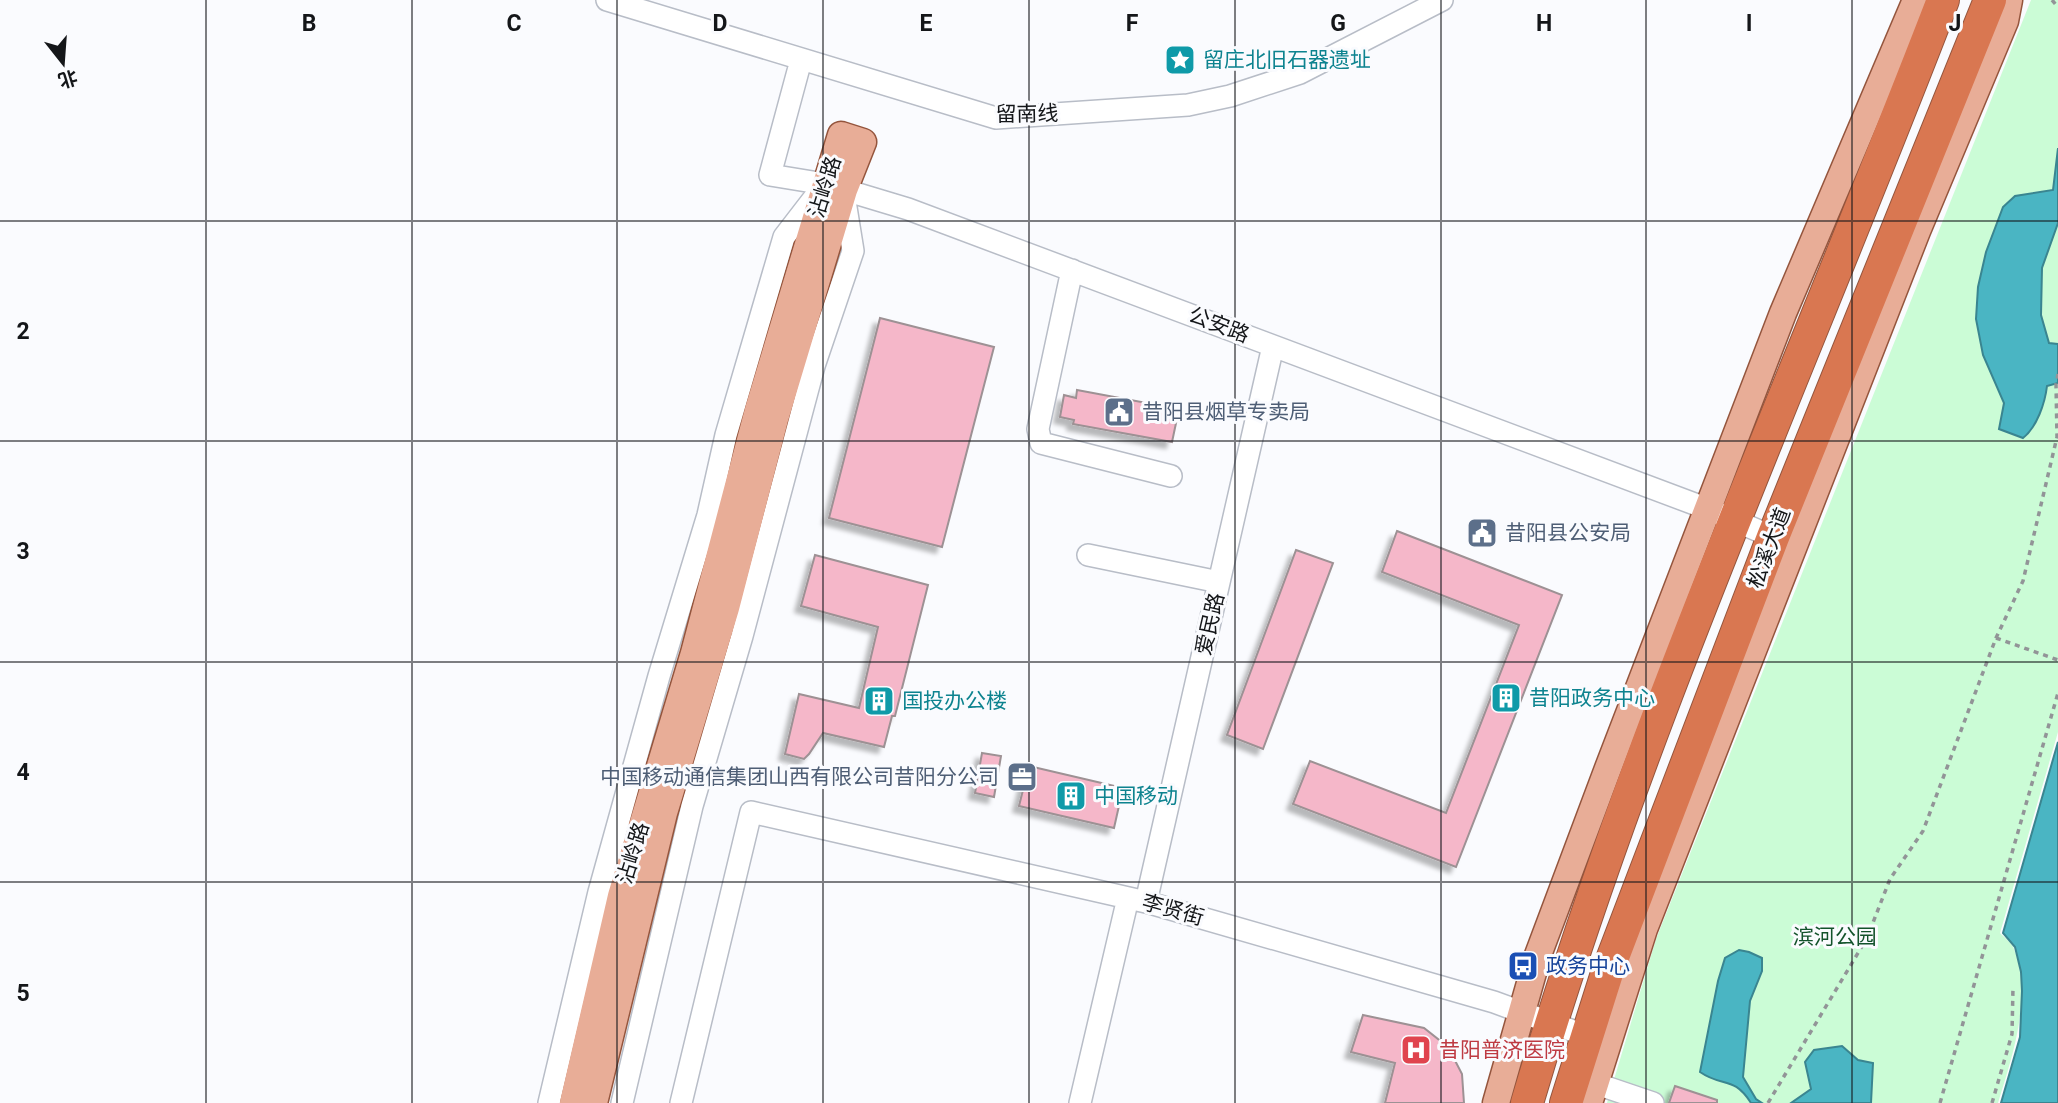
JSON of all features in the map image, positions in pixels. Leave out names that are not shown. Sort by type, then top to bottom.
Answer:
[{"type":"highway","name":"松溪大道","points":[[1527,1103],[1550,1023],[1634,783],[1721,515],[1943,0]]},
{"type":"highway","name":"松溪大道","points":[[1566,1103],[1613,957],[1773,537],[1990,0]]},
{"type":"main road","points":[[1496,1103],[1538,955],[1721,515],[1783,313],[1916,0]]},
{"type":"main road","points":[[1592,1093],[1644,929],[1917,231],[2005,21],[2009,0]]},
{"type":"main road","name":"沾岭路","points":[[573,1103],[621,896],[694,653],[758,410],[834,187]]},
{"type":"main road","name":"沾岭路","points":[[594,1103],[664,813],[726,608],[834,187]]},
{"type":"street","name":"留南线","points":[[607,0],[996,118],[1188,105],[1230,96],[1300,73],[1442,0]]},
{"type":"street","name":"公安路","points":[[801,60],[770,175],[834,187],[908,209],[1721,515],[1773,537]]},
{"type":"street","points":[[549,1103],[599,892],[659,676],[708,515],[726,435],[784,237],[834,187],[853,251],[814,366],[742,636],[692,806],[622,1103]]},
{"type":"street","points":[[1072,270],[1038,429],[1041,443],[1171,476]]},
{"type":"street","name":"爱民路","points":[[1080,1103],[1137,900],[1219,582],[1273,346]]},
{"type":"street","points":[[1088,555],[1219,582]]},
{"type":"street","name":"李贤街","points":[[681,1103],[751,812],[1137,900],[1494,1002],[1587,1036]]},
{"type":"street","points":[[1592,1093],[1653,1103]]},
{"type":"path","points":[[2052,0],[2058,7]]},
{"type":"path","points":[[1768,1103],[1867,938],[1890,879],[1923,831],[1996,638],[2022,581],[2057,437],[2058,374]]},
{"type":"path","points":[[1996,638],[2058,660]]},
{"type":"path","points":[[1940,1103],[2058,693]]},
{"type":"path","points":[[1992,1103],[2012,1034],[2013,987]]},
{"type":"green space","name":"滨河公园","points":[[2031,0],[2058,0],[2058,732],[2000,933],[2014,949],[2019,968],[2021,1007],[2014,1047],[1998,1103],[1607,1103],[1656,939]]},
{"type":"water","points":[[2058,148],[2058,223],[2042,268],[2041,315],[2049,343],[2058,344],[2058,383],[2047,386],[2040,414],[2023,438],[1999,429],[2004,403],[1983,355],[1976,319],[1978,287],[1986,252],[2003,207],[2015,196],[2053,190]]},
{"type":"water","points":[[2058,742],[2058,1103],[2001,1103],[2020,1037],[2022,991],[2015,947],[2003,933]]},
{"type":"water","points":[[1739,950],[1762,958],[1762,971],[1750,1001],[1743,1077],[1756,1099],[1762,1103],[1751,1103],[1745,1094],[1733,1085],[1700,1072],[1725,958]]},
{"type":"water","points":[[1842,1046],[1858,1060],[1873,1063],[1871,1103],[1791,1103],[1811,1089],[1805,1062],[1814,1050]]},
{"type":"building","points":[[880,318],[994,347],[942,547],[829,518]]},
{"type":"building","name":"昔阳县烟草专卖局","points":[[1077,390],[1179,409],[1172,442],[1073,424],[1074,420],[1060,417],[1064,395],[1076,398]]},
{"type":"building","name":"昔阳政务中心","points":[[1397,531],[1562,595],[1456,867],[1293,804],[1310,761],[1446,813],[1519,625],[1382,572]]},
{"type":"building","points":[[1296,550],[1333,563],[1263,749],[1227,735]]},
{"type":"building","points":[[815,555],[928,585],[895,716],[892,716],[884,747],[823,733],[804,759],[785,754],[799,694],[859,708],[878,627],[801,606]]},
{"type":"building","points":[[982,753],[1001,756],[994,797],[975,793]]},
{"type":"building","name":"中国移动","points":[[1029,766],[1123,788],[1114,828],[1019,806]]},
{"type":"building","points":[[1363,1015],[1424,1028],[1448,1047],[1462,1074],[1464,1103],[1385,1103],[1395,1063],[1351,1052]]},
{"type":"building","points":[[1675,1086],[1717,1100],[1717,1103],[1669,1103]]},
{"type":"place","name":"留庄北旧石器遗址","points":[[1180,60]]},
{"type":"place","name":"昔阳县烟草专卖局","points":[[1119,412]]},
{"type":"place","name":"昔阳县公安局","points":[[1482,533]]},
{"type":"place","name":"昔阳政务中心","points":[[1506,698]]},
{"type":"place","name":"国投办公楼","points":[[879,701]]},
{"type":"place","name":"中国移动通信集团山西有限公司昔阳分公司","points":[[1022,777]]},
{"type":"place","name":"中国移动","points":[[1071,796]]},
{"type":"place","name":"政务中心","points":[[1523,966]]},
{"type":"place","name":"昔阳普济医院","points":[[1416,1050]]}]
